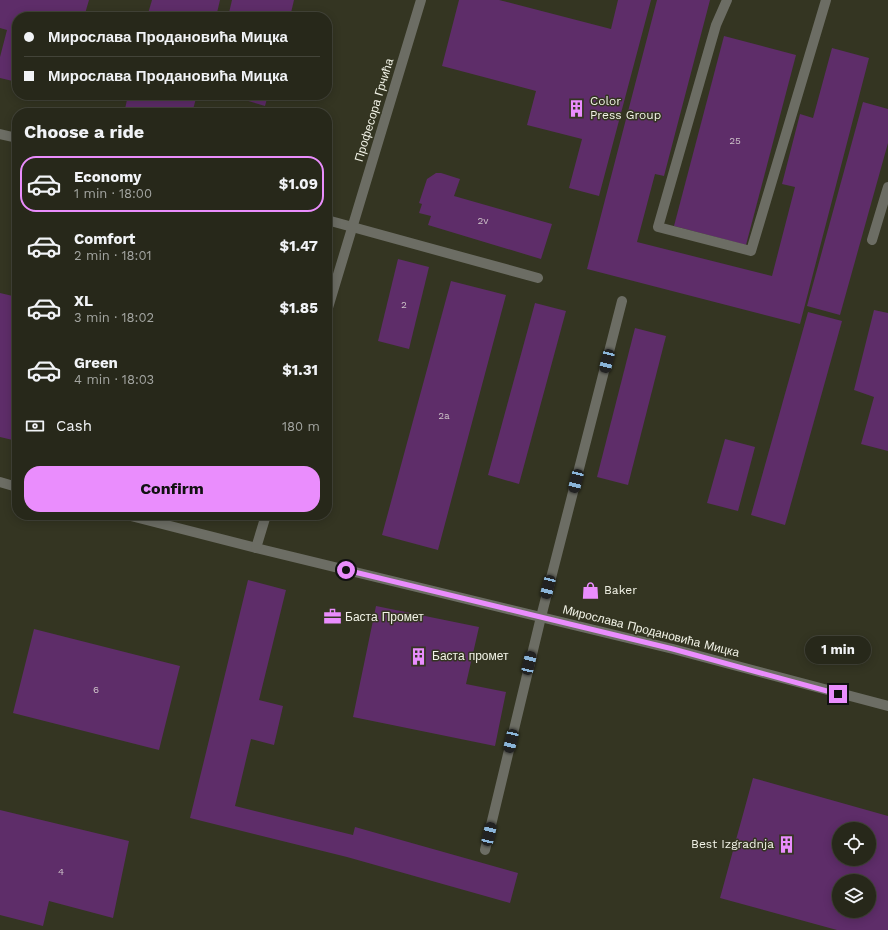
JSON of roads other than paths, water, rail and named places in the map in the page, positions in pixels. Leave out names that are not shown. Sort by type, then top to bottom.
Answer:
[{"type":"street","name":"Професора Грчића","points":[[332,283],[352,227],[421,0]]},
{"type":"street","points":[[727,0],[716,25],[658,227],[751,251],[826,0]]},
{"type":"street","points":[[0,134],[12,137]]},
{"type":"street","points":[[872,240],[888,187]]},
{"type":"street","points":[[332,221],[538,278]]},
{"type":"street","points":[[485,850],[540,617],[622,301]]},
{"type":"street","points":[[0,482],[12,486]]},
{"type":"street","name":"Мирослава Продановића Мицка","points":[[157,520],[256,548],[673,649],[888,706]]},
{"type":"street","points":[[256,548],[264,520]]},
{"type":"place","name":"Color Press Group","points":[[577,108]]},
{"type":"place","name":"Baker","points":[[591,590]]},
{"type":"place","name":"Баста Промет","points":[[332,617]]},
{"type":"place","name":"Баста промет","points":[[419,656]]},
{"type":"place","name":"Best Izgradnja","points":[[787,844]]}]
